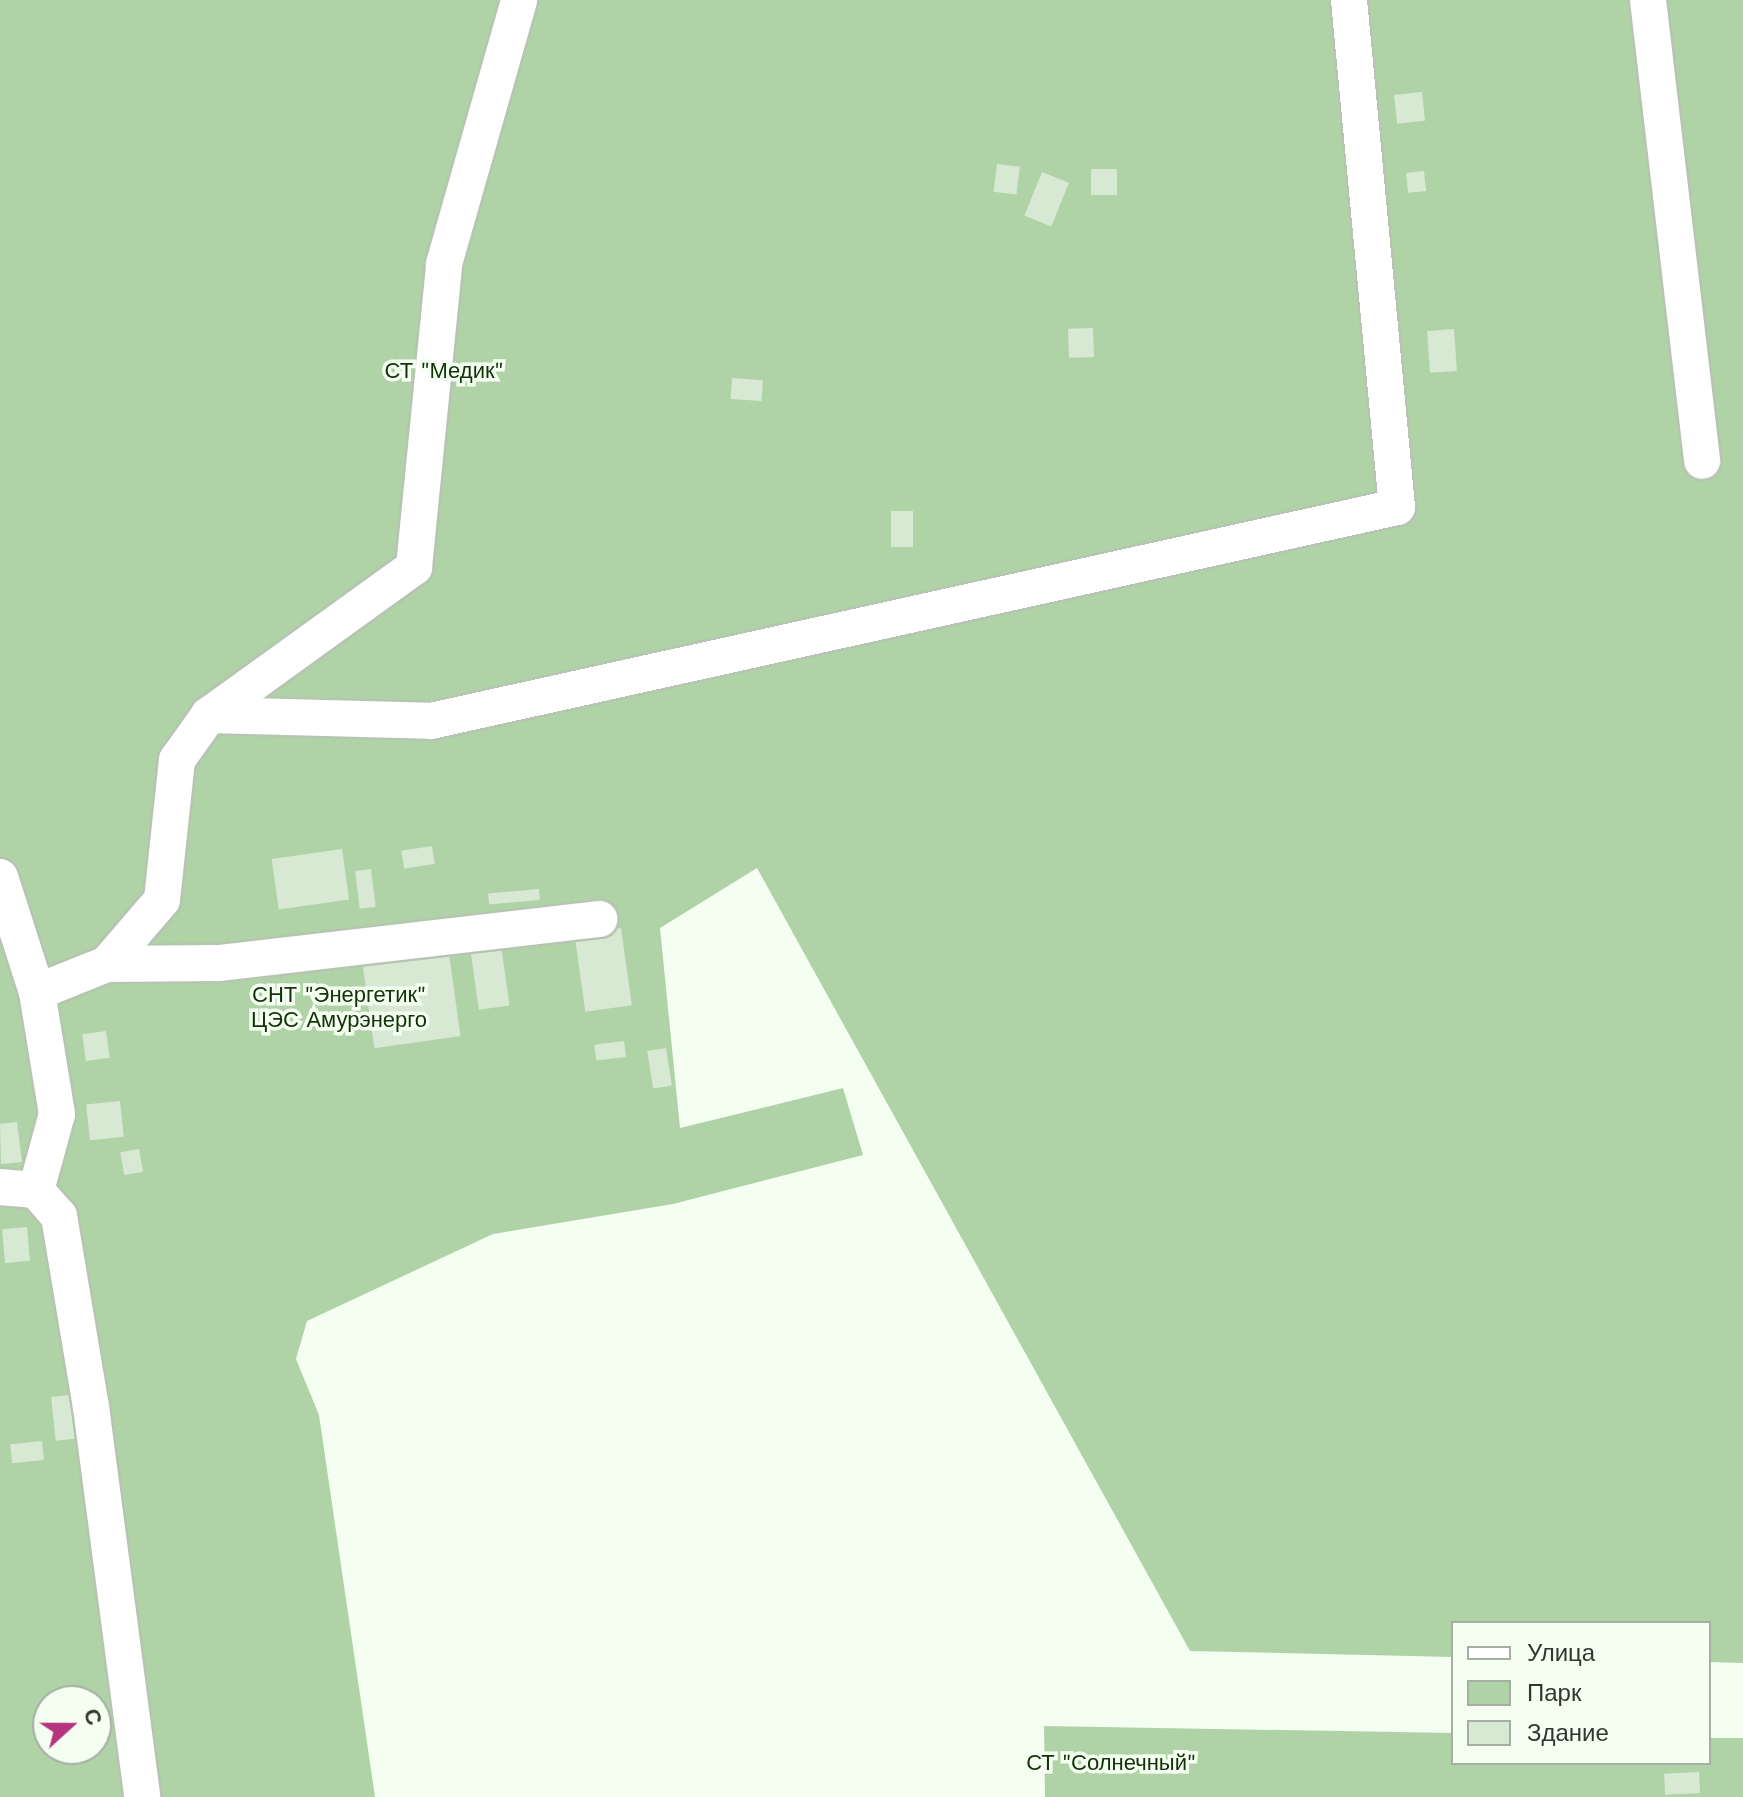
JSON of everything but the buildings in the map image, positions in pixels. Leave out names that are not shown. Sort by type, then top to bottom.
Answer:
[{"type":"street","points":[[107,964],[162,900],[177,760],[209,715],[414,567],[444,264],[519,0]]},
{"type":"street","points":[[209,715],[431,721],[1397,507],[1349,0]]},
{"type":"street","points":[[1648,0],[1702,461]]},
{"type":"street","points":[[0,877],[37,992],[57,1114],[36,1190]]},
{"type":"street","points":[[37,992],[107,964],[219,963],[599,919]]},
{"type":"street","points":[[0,1187],[36,1190],[59,1216],[94,1422],[142,1797]]},
{"type":"green space","points":[[0,0],[1743,0],[1743,1663],[1711,1662],[1711,1621],[1451,1621],[1451,1657],[1190,1651],[757,868],[660,928],[680,1128],[843,1088],[863,1155],[673,1204],[493,1234],[307,1321],[296,1359],[319,1415],[375,1797],[0,1797]]},
{"type":"green space","name":"СТ \"Солнечный\"","points":[[1044,1726],[1451,1733],[1451,1765],[1711,1765],[1711,1738],[1743,1738],[1743,1797],[1045,1797]]},
{"type":"park label","name":"СТ \"Медик\"","points":[[444,371]]},
{"type":"park label","name":"СНТ \"Энергетик\" ЦЭС Амурэнерго","points":[[339,1006]]}]
